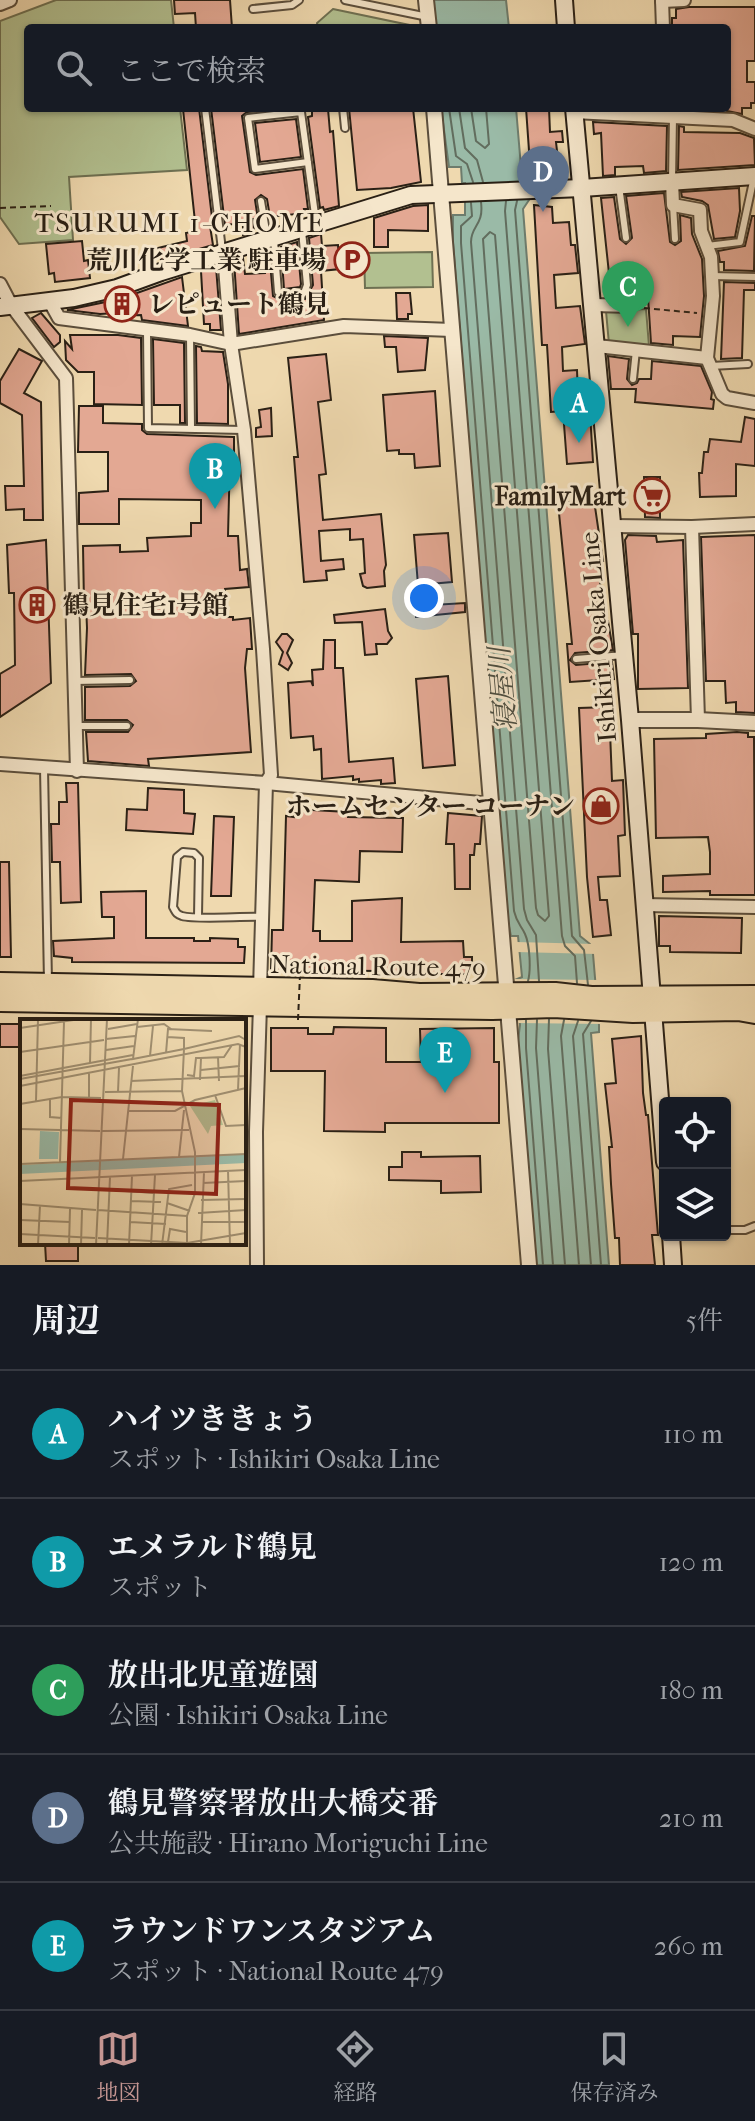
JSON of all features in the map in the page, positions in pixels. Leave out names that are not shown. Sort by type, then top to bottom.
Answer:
[{"type":"highway","name":"National Route 479","points":[[0,983],[260,997]]},
{"type":"highway","name":"National Route 479","points":[[0,1001],[260,997],[606,1004],[755,996]]},
{"type":"highway","name":"National Route 479","points":[[652,1003],[755,1013]]},
{"type":"main road","points":[[564,0],[566,24]]},
{"type":"main road","name":"Ishikiri Osaka Line","points":[[574,112],[594,305],[660,1097]]},
{"type":"main road","points":[[5,306],[74,298],[117,288],[411,195],[531,191],[754,176]]},
{"type":"main road","points":[[671,1241],[673,1265]]},
{"type":"street","points":[[0,4],[10,0]]},
{"type":"street","points":[[426,0],[428,22]]},
{"type":"street","points":[[663,24],[662,0],[684,0]]},
{"type":"street","points":[[435,112],[447,193],[452,330],[491,804],[511,1000],[529,1265]]},
{"type":"street","points":[[637,112],[733,120],[755,129]]},
{"type":"street","points":[[672,181],[673,205],[700,210],[701,231],[711,257],[708,362],[727,398],[755,403]]},
{"type":"street","points":[[224,254],[231,344],[244,430],[271,775],[266,783],[262,917],[256,1132],[257,1265]]},
{"type":"street","points":[[0,284],[5,306],[66,378],[77,771]]},
{"type":"street","points":[[49,300],[59,318],[190,335],[231,344],[344,326],[452,330]]},
{"type":"street","points":[[594,305],[630,306]]},
{"type":"street","points":[[597,346],[708,362]]},
{"type":"street","points":[[613,526],[755,524]]},
{"type":"street","points":[[692,527],[698,720]]},
{"type":"street","points":[[630,720],[755,723]]},
{"type":"street","points":[[0,764],[266,783],[491,804]]},
{"type":"street","points":[[644,905],[755,907]]},
{"type":"lane","points":[[253,9],[292,5],[299,0]]},
{"type":"lane","points":[[345,0],[428,22]]},
{"type":"lane","points":[[205,112],[220,244],[224,254]]},
{"type":"lane","points":[[261,201],[271,239],[278,292],[283,295],[304,293],[309,228],[308,162],[301,112],[248,118],[255,169],[308,162]]},
{"type":"lane","points":[[343,112],[345,128]]},
{"type":"lane","points":[[669,113],[672,181]]},
{"type":"lane","points":[[707,246],[740,242],[754,176]]},
{"type":"lane","points":[[619,185],[626,238]]},
{"type":"lane","points":[[673,205],[675,239]]},
{"type":"lane","points":[[712,276],[755,277]]},
{"type":"lane","points":[[147,330],[148,428],[244,430]]},
{"type":"lane","points":[[190,335],[191,428]]},
{"type":"lane","points":[[633,379],[636,350]]},
{"type":"lane","points":[[708,362],[748,364]]},
{"type":"lane","points":[[576,659],[624,655]]},
{"type":"lane","points":[[74,681],[130,680]]},
{"type":"lane","points":[[75,726],[127,726]]},
{"type":"lane","points":[[44,768],[48,985]]},
{"type":"lane","points":[[198,916],[199,858],[194,853],[183,852],[177,857],[173,907],[181,916],[262,917]]},
{"type":"lane","points":[[731,1230],[755,1226]]},
{"type":"path","points":[[0,208],[51,206]]},
{"type":"path","points":[[630,306],[710,315]]},
{"type":"path","points":[[298,1020],[300,975]]},
{"type":"shaded area","points":[[56,0],[171,0],[174,24],[24,24],[24,112],[180,112],[187,170],[69,177],[73,240],[19,244],[0,217],[0,21]]},
{"type":"shaded area","points":[[333,9],[404,24],[317,24]]},
{"type":"shaded area","points":[[432,252],[433,287],[365,288],[364,253]]},
{"type":"shaded area","points":[[646,309],[649,346],[609,344],[606,311]]},
{"type":"water","points":[[432,0],[506,0],[509,24],[434,24]]},
{"type":"water","name":"寝屋川","points":[[442,112],[516,112],[522,179],[531,197],[523,209],[580,936],[590,944],[593,954],[599,1025],[599,1032],[591,1033],[609,1265],[536,1265],[517,1048],[520,1025],[515,980],[522,977],[518,936],[511,936],[506,912],[453,243],[453,215],[465,215],[465,183],[462,183],[461,167],[449,167]]},
{"type":"pier","points":[[516,942],[594,944],[597,954],[516,952]]},
{"type":"pier","points":[[514,979],[599,980],[603,1024],[518,1023]]},
{"type":"building","points":[[174,0],[230,0],[232,24],[196,24],[195,13],[175,14]]},
{"type":"building","points":[[755,7],[755,61],[747,61],[747,82],[755,82],[755,103],[751,103],[751,108],[742,108],[742,114],[731,112],[731,24],[672,24],[676,9]]},
{"type":"building","points":[[183,112],[199,112],[213,245],[161,260],[158,248],[187,241],[186,233],[196,231]]},
{"type":"building","points":[[211,112],[247,112],[242,116],[250,172],[256,175],[303,169],[308,209],[304,209],[305,213],[270,217],[267,199],[261,195],[255,200],[258,219],[253,219],[254,232],[243,235],[243,223],[225,225]]},
{"type":"building","points":[[312,112],[328,112],[330,132],[333,131],[339,206],[324,210],[320,208],[308,117],[312,116]]},
{"type":"building","points":[[349,112],[413,112],[421,182],[357,190]]},
{"type":"building","points":[[526,112],[549,112],[550,132],[562,131],[563,142],[556,142],[557,151],[554,151],[555,178],[531,179]]},
{"type":"building","points":[[296,119],[301,157],[260,162],[255,123]]},
{"type":"building","points":[[593,122],[667,126],[666,171],[644,173],[643,166],[615,167],[615,175],[603,176],[601,133],[594,134]]},
{"type":"building","points":[[679,126],[684,127],[684,132],[740,133],[754,138],[755,165],[678,170]]},
{"type":"building","points":[[739,188],[740,211],[735,237],[714,239],[708,205],[682,197],[681,192]]},
{"type":"building","points":[[664,193],[670,242],[675,245],[681,241],[680,215],[691,218],[692,234],[702,259],[704,296],[700,337],[673,336],[673,345],[651,343],[648,297],[607,296],[606,283],[610,283],[601,198],[614,197],[620,239],[626,244],[632,238],[626,196]]},
{"type":"building","points":[[428,205],[428,231],[388,230],[388,247],[374,247],[374,218],[413,206]]},
{"type":"building","points":[[534,205],[552,207],[553,223],[569,222],[571,245],[575,245],[578,273],[554,275],[556,308],[580,306],[585,344],[562,347],[563,371],[577,370],[578,397],[589,396],[593,462],[567,464],[563,411],[551,412],[547,345],[542,345]]},
{"type":"building","points":[[752,216],[755,216],[754,271],[724,270],[724,262],[720,262],[718,251],[745,246]]},
{"type":"building","points":[[321,234],[322,246],[338,245],[340,269],[321,271],[324,320],[239,334],[234,261],[243,258],[245,274],[265,273],[264,252],[269,250],[273,296],[283,301],[305,299],[313,285],[309,238]]},
{"type":"building","points":[[82,241],[90,278],[55,282],[54,273],[49,274],[46,244]]},
{"type":"building","points":[[297,242],[301,284],[300,287],[284,289],[281,247]]},
{"type":"building","points":[[216,267],[221,330],[210,330],[210,324],[204,324],[201,271]]},
{"type":"building","points":[[182,277],[188,326],[142,320],[141,315],[118,316],[117,313],[67,310],[120,299]]},
{"type":"building","points":[[724,282],[755,283],[755,290],[744,290],[742,358],[721,359]]},
{"type":"building","points":[[396,293],[410,293],[412,314],[408,314],[408,319],[397,319]]},
{"type":"building","points":[[41,313],[60,335],[60,342],[54,347],[32,318]]},
{"type":"building","points":[[70,335],[141,338],[142,405],[94,404],[94,372],[78,372],[66,360],[65,341],[72,349]]},
{"type":"building","points":[[384,336],[428,338],[425,370],[398,372],[396,347],[385,347]]},
{"type":"building","points":[[153,339],[184,343],[185,423],[180,423],[180,405],[154,405]]},
{"type":"building","points":[[196,346],[201,347],[202,351],[223,352],[228,384],[228,424],[197,423]]},
{"type":"building","points":[[19,349],[42,361],[24,393],[41,402],[43,520],[24,520],[24,509],[6,510],[5,486],[24,486],[22,415],[0,403],[0,381]]},
{"type":"building","points":[[326,354],[331,400],[318,402],[326,474],[319,475],[323,520],[381,514],[385,586],[363,586],[360,574],[365,573],[363,539],[350,540],[350,529],[319,531],[321,561],[343,559],[344,569],[326,571],[327,580],[304,582],[294,457],[298,457],[288,358]]},
{"type":"building","points":[[608,356],[629,359],[627,379],[632,385],[639,379],[651,379],[652,361],[701,366],[712,392],[713,409],[635,402],[636,389],[611,389]]},
{"type":"building","points":[[435,391],[440,466],[415,468],[414,454],[387,451],[383,395]]},
{"type":"building","points":[[79,406],[103,406],[103,423],[142,424],[142,430],[147,434],[234,437],[234,456],[230,456],[228,536],[238,536],[240,570],[247,569],[249,587],[225,589],[226,617],[233,617],[233,620],[250,618],[252,649],[247,649],[245,668],[251,752],[148,759],[149,766],[88,761],[86,732],[128,732],[133,725],[127,720],[85,720],[85,687],[130,686],[136,681],[131,674],[85,675],[87,628],[83,546],[120,545],[120,552],[148,551],[147,538],[191,536],[191,523],[201,523],[201,500],[119,499],[119,524],[79,524],[79,493],[108,491],[108,452],[78,452]]},
{"type":"building","points":[[271,408],[272,436],[256,437],[256,428],[261,427],[259,410]]},
{"type":"building","points":[[745,417],[755,419],[755,466],[736,464],[736,496],[700,497],[699,473],[702,473],[704,452],[708,452],[710,439],[741,442]]},
{"type":"building","points":[[644,477],[660,477],[660,518],[645,517]]},
{"type":"building","points":[[594,500],[603,561],[599,561],[601,599],[596,600],[597,622],[608,621],[613,650],[575,653],[570,660],[576,665],[612,662],[614,679],[570,682],[567,644],[572,644],[558,503]]},
{"type":"building","points":[[448,533],[452,582],[418,585],[414,535]]},
{"type":"building","points":[[628,535],[656,536],[657,542],[683,540],[688,688],[638,689],[638,634],[633,634],[625,540]]},
{"type":"building","points":[[755,535],[755,713],[736,712],[736,702],[726,703],[725,681],[706,681],[701,537]]},
{"type":"building","name":"鶴見住宅1号館","points":[[46,540],[51,683],[0,717],[0,674],[15,665],[14,593],[9,593],[7,545]]},
{"type":"building","points":[[465,603],[465,612],[416,617],[416,606]]},
{"type":"building","points":[[385,609],[392,638],[387,644],[376,644],[377,654],[365,655],[362,622],[335,623],[334,615]]},
{"type":"building","points":[[282,634],[293,640],[287,653],[292,663],[288,670],[279,664],[283,652],[276,642]]},
{"type":"building","points":[[324,640],[335,640],[335,668],[343,668],[349,762],[393,758],[395,783],[381,784],[381,780],[359,782],[359,779],[353,780],[353,776],[322,779],[321,749],[314,750],[313,736],[291,738],[288,683],[311,681],[313,686],[312,670],[323,669]]},
{"type":"building","points":[[448,676],[455,765],[423,768],[416,679]]},
{"type":"building","points":[[609,707],[612,781],[623,780],[625,835],[618,836],[620,876],[598,877],[600,900],[607,900],[611,935],[593,937],[579,708]]},
{"type":"building","points":[[737,732],[754,737],[755,895],[710,895],[710,891],[663,892],[663,876],[710,874],[710,852],[708,837],[656,838],[654,739],[706,738],[706,734]]},
{"type":"building","points":[[66,783],[78,783],[81,902],[61,903],[60,862],[52,862],[51,824],[59,824],[59,802],[67,802]]},
{"type":"building","points":[[148,788],[184,790],[184,813],[195,814],[193,834],[126,830],[127,809],[147,810]]},
{"type":"building","points":[[294,809],[348,812],[348,817],[403,818],[402,852],[360,851],[359,882],[315,880],[313,931],[320,931],[320,941],[352,941],[352,901],[402,898],[401,942],[463,941],[464,957],[472,957],[472,965],[465,974],[271,970],[272,930],[283,930],[286,816],[294,817]]},
{"type":"building","points":[[448,813],[482,816],[480,844],[475,844],[474,855],[470,855],[470,889],[455,889],[454,844],[446,844]]},
{"type":"building","points":[[214,816],[234,817],[231,896],[211,896]]},
{"type":"building","points":[[0,862],[9,862],[11,957],[0,957]]},
{"type":"building","points":[[146,891],[146,938],[194,938],[194,941],[238,939],[238,947],[245,947],[244,963],[72,962],[72,958],[54,956],[53,941],[114,938],[114,917],[102,917],[101,892]]},
{"type":"building","points":[[659,916],[742,918],[741,953],[670,952],[670,946],[659,946]]},
{"type":"building","points":[[0,1024],[20,1024],[20,1047],[0,1047]]},
{"type":"building","points":[[334,1027],[386,1028],[386,1062],[421,1062],[420,1029],[494,1028],[494,1062],[499,1062],[499,1123],[385,1123],[385,1132],[324,1131],[325,1071],[271,1071],[271,1028],[308,1028],[308,1034],[333,1034]]},
{"type":"building","points":[[641,1036],[643,1093],[648,1115],[658,1235],[652,1235],[655,1265],[620,1265],[619,1238],[615,1238],[609,1147],[612,1147],[605,1084],[616,1083],[612,1039]]},
{"type":"building","points":[[402,1152],[421,1152],[421,1157],[480,1156],[481,1192],[441,1193],[441,1181],[389,1180],[389,1167],[402,1167]]},
{"type":"building","points":[[45,1245],[78,1245],[78,1261],[46,1261]]},
{"type":"place","name":"鶴見警察署放出大橋交番","points":[[543,212]]},
{"type":"place","name":"荒川化学工業 駐車場","points":[[352,260]]},
{"type":"place","name":"レピュート鶴見","points":[[122,304]]},
{"type":"place","name":"放出北児童遊園","points":[[628,327]]},
{"type":"place","name":"ハイツききょう","points":[[579,443]]},
{"type":"place","name":"FamilyMart","points":[[652,496]]},
{"type":"place","name":"エメラルド鶴見","points":[[215,509]]},
{"type":"place","name":"鶴見住宅1号館","points":[[37,605]]},
{"type":"place","name":"ホームセンター コーナン","points":[[601,806]]},
{"type":"place","name":"ラウンドワンスタジアム","points":[[445,1093]]},
{"type":"district","name":"TSURUMI 1-CHOME","points":[[180,222]]}]
